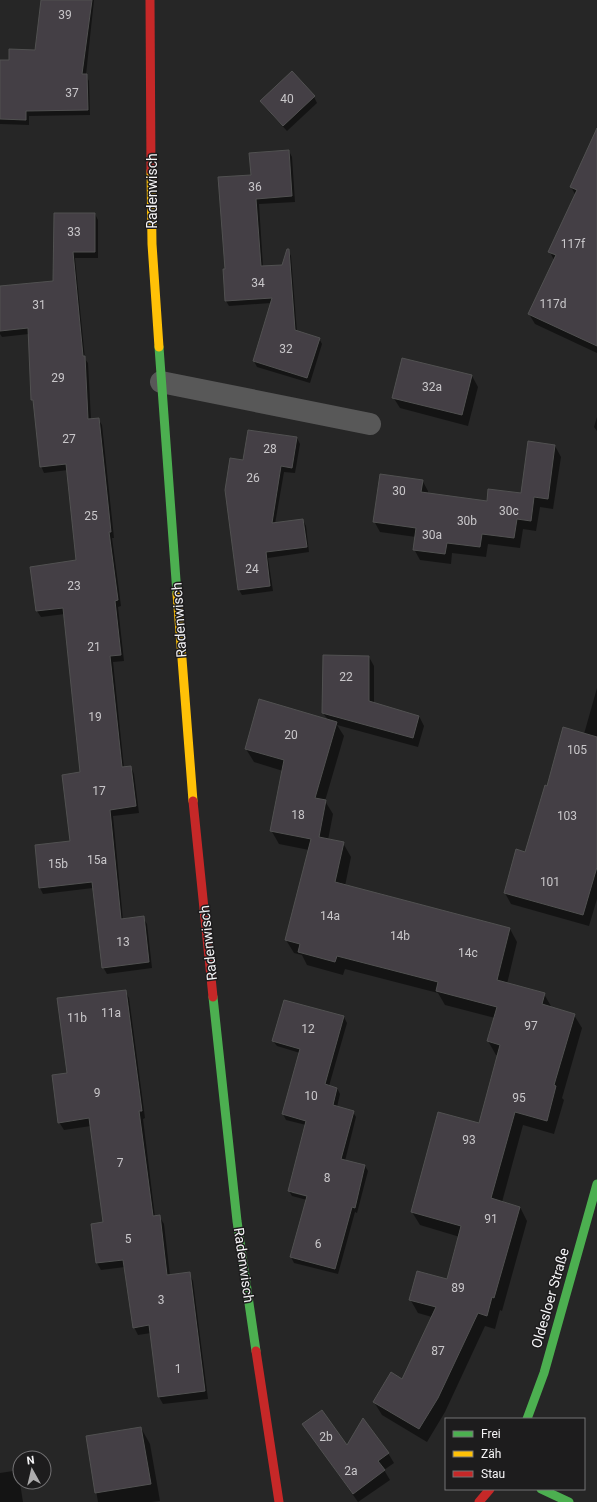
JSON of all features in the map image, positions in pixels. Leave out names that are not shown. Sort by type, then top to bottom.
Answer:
[{"type":"street","name":"Radenwisch","points":[[150,0],[152,244],[194,817],[238,1222],[279,1502]]},
{"type":"street","points":[[161,382],[370,424]]},
{"type":"street","name":"Oldesloer Straße","points":[[527,1418],[544,1373],[597,1184]]},
{"type":"street","points":[[479,1502],[489,1490]]},
{"type":"street","points":[[543,1490],[555,1497],[569,1502]]},
{"type":"building","points":[[41,0],[92,0],[82,74],[87,74],[88,110],[26,111],[26,120],[0,119],[0,60],[9,60],[9,49],[35,50]]},
{"type":"building","points":[[292,71],[315,96],[283,126],[260,101]]},
{"type":"building","points":[[597,128],[597,346],[528,314],[556,255],[548,252],[577,190],[570,187]]},
{"type":"building","points":[[289,150],[292,196],[256,199],[261,266],[282,265],[287,249],[289,249],[295,330],[320,338],[307,378],[253,361],[272,298],[225,301],[223,269],[225,269],[218,177],[251,175],[249,153]]},
{"type":"building","points":[[54,213],[95,213],[95,252],[73,252],[83,356],[85,356],[88,419],[99,418],[111,532],[109,532],[118,600],[115,601],[121,655],[110,656],[122,767],[131,766],[136,806],[110,810],[121,919],[144,916],[149,962],[102,968],[92,882],[39,888],[35,845],[70,841],[62,775],[80,772],[63,608],[36,611],[30,567],[76,560],[66,464],[40,467],[33,400],[31,400],[28,328],[0,331],[0,286],[53,281]]},
{"type":"building","points":[[402,358],[472,375],[462,415],[392,398]]},
{"type":"building","points":[[248,430],[297,437],[292,468],[281,466],[272,523],[303,519],[307,547],[266,552],[270,586],[238,590],[225,490],[230,458],[243,460]]},
{"type":"building","points":[[528,441],[555,445],[548,499],[534,497],[531,521],[517,519],[514,538],[482,534],[480,547],[447,543],[445,554],[413,550],[416,528],[373,522],[380,474],[423,480],[421,492],[487,501],[488,489],[521,493]]},
{"type":"building","points":[[323,655],[369,656],[369,701],[419,716],[413,738],[322,713]]},
{"type":"building","points":[[259,699],[337,722],[315,798],[326,800],[319,837],[344,842],[335,882],[510,928],[497,980],[545,993],[542,1004],[575,1014],[554,1085],[556,1086],[547,1121],[515,1112],[491,1198],[520,1207],[494,1298],[492,1297],[487,1316],[478,1313],[438,1398],[419,1429],[373,1402],[391,1372],[402,1379],[436,1307],[409,1300],[417,1271],[447,1279],[461,1226],[411,1212],[438,1112],[479,1123],[500,1045],[487,1041],[497,1007],[436,991],[438,982],[337,956],[335,962],[298,952],[300,944],[285,940],[311,839],[270,831],[284,760],[245,749]]},
{"type":"building","points":[[563,727],[597,737],[597,867],[583,915],[504,893],[516,849],[525,852],[545,785],[547,786]]},
{"type":"building","points":[[126,990],[142,1111],[139,1111],[153,1216],[160,1215],[167,1275],[190,1272],[205,1391],[158,1397],[149,1325],[133,1328],[123,1260],[96,1263],[91,1224],[103,1222],[89,1118],[58,1123],[52,1075],[67,1073],[57,998]]},
{"type":"building","points":[[284,1000],[344,1016],[325,1084],[337,1088],[333,1105],[354,1111],[341,1159],[365,1165],[355,1208],[352,1207],[335,1269],[290,1257],[307,1196],[288,1191],[306,1121],[282,1114],[300,1049],[272,1041]]},
{"type":"building","points":[[322,1410],[347,1445],[363,1418],[389,1453],[378,1461],[385,1470],[353,1494],[302,1424]]},
{"type":"building","points":[[141,1427],[151,1484],[95,1493],[86,1436]]},
{"type":"traffic: fast","points":[[159,347],[177,594]]},
{"type":"traffic: fast","points":[[213,997],[237,1221],[256,1351]]},
{"type":"traffic: fast","points":[[527,1418],[544,1373],[597,1184]]},
{"type":"traffic: fast","points":[[543,1490],[569,1502]]},
{"type":"traffic: slow","points":[[151,171],[152,244],[159,347]]},
{"type":"traffic: slow","points":[[177,594],[193,801]]},
{"type":"traffic: jam","points":[[150,0],[151,171]]},
{"type":"traffic: jam","points":[[193,801],[213,997]]},
{"type":"traffic: jam","points":[[256,1351],[279,1502]]},
{"type":"traffic: jam","points":[[479,1502],[489,1490]]}]
